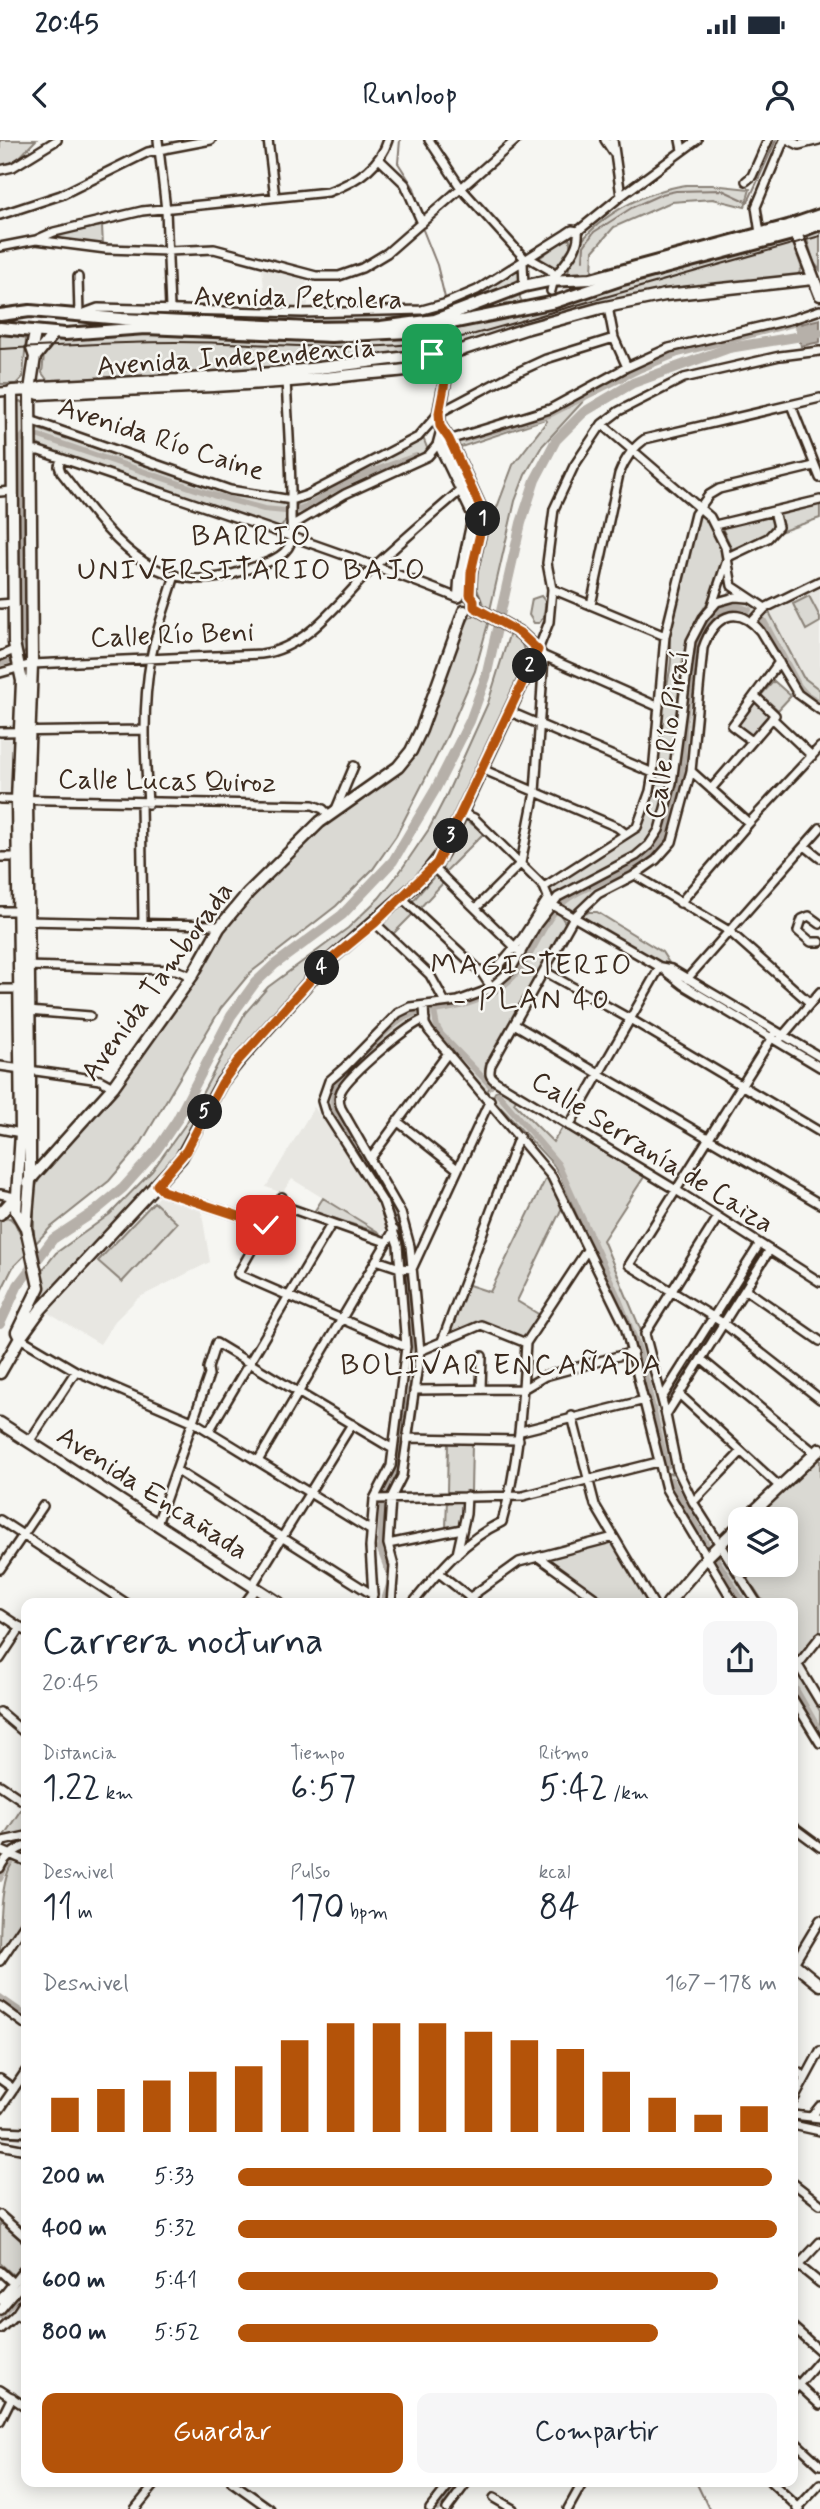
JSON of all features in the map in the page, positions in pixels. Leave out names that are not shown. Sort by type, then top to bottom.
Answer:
[{"type":"highway","points":[[524,286],[526,300],[539,305],[549,300],[553,283],[599,276],[820,215]]},
{"type":"highway","name":"Avenida Petrolera","points":[[54,334],[145,328],[331,336],[427,329],[539,305],[820,224]]},
{"type":"highway","name":"Avenida Petrolera","points":[[54,313],[309,328],[381,327],[423,323],[457,313],[524,286],[541,282],[553,283]]},
{"type":"highway","points":[[35,333],[35,318],[42,312]]},
{"type":"highway","points":[[0,315],[54,313],[61,323],[54,334],[0,328]]},
{"type":"main road","points":[[796,233],[817,278],[820,295]]},
{"type":"main road","name":"Avenida Independencia","points":[[12,391],[30,390],[40,394],[421,366],[433,364],[443,356],[525,329],[608,307],[665,295],[817,278]]},
{"type":"main road","points":[[23,916],[18,857],[32,664],[30,390],[35,333]]},
{"type":"main road","points":[[35,357],[54,334]]},
{"type":"main road","points":[[443,356],[445,382],[439,413],[443,438],[474,516],[460,581],[463,596]]},
{"type":"main road","points":[[12,391],[6,491],[14,603],[14,650],[22,681],[26,731]]},
{"type":"main road","points":[[443,438],[482,511],[482,525],[471,572],[457,606],[464,611],[474,607]]},
{"type":"main road","points":[[463,596],[474,600],[474,607]]},
{"type":"main road","points":[[0,1373],[41,1309],[186,1151],[222,1083],[237,1062],[324,965],[402,898],[433,867],[443,852],[509,711],[541,653],[514,630],[474,607]]},
{"type":"main road","name":"Avenida Tamborada","points":[[0,1214],[113,1087],[192,976],[219,928],[248,892],[332,812],[384,779],[411,751],[464,611]]},
{"type":"main road","points":[[22,800],[23,916],[29,1011],[20,1163],[15,1197],[16,1212],[26,1228]]},
{"type":"main road","points":[[20,1338],[17,1332],[37,1293],[39,1279],[26,1228],[30,1181],[20,989],[25,966]]},
{"type":"main road","name":"Avenida Encañada","points":[[0,1423],[271,1598]]},
{"type":"main road","points":[[759,1507],[818,1451]]},
{"type":"main road","points":[[672,1598],[728,1536]]},
{"type":"main road","points":[[798,1968],[820,1985]]},
{"type":"street","points":[[32,154],[45,140]]},
{"type":"street","points":[[0,170],[13,167],[57,140]]},
{"type":"street","points":[[0,215],[61,195],[158,144],[211,140]]},
{"type":"street","points":[[268,140],[275,197]]},
{"type":"street","points":[[0,247],[142,211],[328,192],[355,180],[379,159],[388,140]]},
{"type":"street","points":[[429,140],[461,188],[526,260],[550,270],[553,283]]},
{"type":"street","points":[[36,240],[106,249],[214,249],[316,276],[340,276],[374,262],[516,140]]},
{"type":"street","points":[[605,140],[617,159]]},
{"type":"street","points":[[613,140],[621,196]]},
{"type":"street","points":[[680,140],[682,150]]},
{"type":"street","points":[[78,277],[79,315],[98,308],[303,313],[422,310],[458,299],[572,230],[578,231],[697,140]]},
{"type":"street","points":[[746,181],[752,176],[768,140]]},
{"type":"street","points":[[760,233],[756,207],[786,140],[799,145],[819,140]]},
{"type":"street","points":[[158,144],[166,210],[170,309]]},
{"type":"street","points":[[379,159],[405,184],[422,223]]},
{"type":"street","points":[[553,283],[576,246],[578,231]]},
{"type":"street","points":[[524,286],[526,260]]},
{"type":"street","points":[[608,307],[614,338],[627,367]]},
{"type":"street","points":[[422,310],[423,323]]},
{"type":"street","points":[[291,526],[345,494],[428,456],[443,438],[550,409],[627,367],[669,348],[793,319],[820,310]]},
{"type":"street","name":"Avenida Río Caine","points":[[30,420],[219,487],[292,500],[307,495],[418,437],[439,413],[546,359],[614,338]]},
{"type":"street","points":[[476,908],[521,863],[535,792],[541,653],[552,589],[547,563],[554,509],[574,466],[602,424],[619,411],[684,378],[780,356],[820,352]]},
{"type":"street","points":[[61,458],[61,472],[117,541],[140,560],[175,575],[203,578],[238,573],[282,554],[288,548],[291,536],[292,500],[286,378]]},
{"type":"street","name":"Avenida Independencia","points":[[0,392],[12,391]]},
{"type":"street","points":[[591,605],[620,474],[631,451],[645,439],[820,398]]},
{"type":"street","points":[[791,405],[820,478]]},
{"type":"street","points":[[602,424],[699,506],[715,526],[728,556],[732,586],[763,609]]},
{"type":"street","name":"Avenida Río Caine","points":[[30,451],[61,458],[463,596]]},
{"type":"street","points":[[544,887],[637,827],[650,791],[653,773],[665,636],[690,529],[699,506],[719,489],[814,466]]},
{"type":"street","name":"Calle Río Beni","points":[[32,664],[261,654],[284,648],[316,625],[376,565],[462,489]]},
{"type":"street","points":[[715,526],[820,500]]},
{"type":"street","points":[[489,984],[515,947],[566,891],[636,856],[649,845],[659,830],[675,768],[689,650],[696,629],[710,609],[728,556],[772,535],[778,527],[774,511]]},
{"type":"street","points":[[143,924],[144,730],[151,657],[175,575]]},
{"type":"street","points":[[820,581],[763,609],[752,622],[797,694],[820,710]]},
{"type":"street","points":[[552,589],[665,636]]},
{"type":"street","points":[[710,609],[727,599],[748,598]]},
{"type":"street","points":[[0,604],[14,603]]},
{"type":"street","name":"Calle Río Piraí","points":[[497,1082],[491,1078],[491,1065],[575,917],[598,894],[635,875],[656,860],[672,842],[691,771],[701,663],[707,636],[715,624],[730,616],[752,622]]},
{"type":"street","points":[[0,656],[14,650]]},
{"type":"street","points":[[541,653],[659,707]]},
{"type":"street","points":[[752,741],[732,726],[779,662]]},
{"type":"street","points":[[0,673],[32,664]]},
{"type":"street","points":[[755,696],[812,756]]},
{"type":"street","points":[[509,711],[653,773]]},
{"type":"street","points":[[711,789],[774,716]]},
{"type":"street","points":[[0,732],[144,730]]},
{"type":"street","points":[[680,903],[820,747]]},
{"type":"street","points":[[332,812],[354,766]]},
{"type":"street","points":[[482,769],[617,827],[626,834]]},
{"type":"street","points":[[691,771],[749,823]]},
{"type":"street","name":"Calle Lucas Quiroz","points":[[0,799],[144,804],[313,805],[332,812]]},
{"type":"street","points":[[462,813],[474,818],[521,863],[544,887],[554,904],[660,967],[683,985],[777,1037],[820,1057]]},
{"type":"street","points":[[687,979],[820,828]]},
{"type":"street","points":[[805,846],[820,858]]},
{"type":"street","points":[[0,857],[18,857]]},
{"type":"street","points":[[433,867],[521,953]]},
{"type":"street","points":[[635,875],[729,931],[810,1003]]},
{"type":"street","points":[[402,898],[481,972],[489,984]]},
{"type":"street","points":[[391,1598],[394,1566],[379,1485],[389,1472],[406,1346],[400,1268],[394,1230],[383,1202],[325,1111],[322,1101],[329,1081],[398,1013],[410,1007],[474,996],[510,971],[537,924],[554,904]]},
{"type":"street","points":[[0,911],[23,916],[143,924],[213,925],[219,928]]},
{"type":"street","points":[[819,940],[808,940],[798,931],[798,927],[802,919],[809,916],[820,924]]},
{"type":"street","points":[[375,923],[430,975],[445,1002]]},
{"type":"street","points":[[25,966],[176,970],[192,976]]},
{"type":"street","points":[[660,967],[671,969],[820,1067]]},
{"type":"street","points":[[569,1126],[660,967]]},
{"type":"street","points":[[544,971],[820,1132]]},
{"type":"street","points":[[0,989],[20,989]]},
{"type":"street","points":[[820,992],[777,1037],[742,1086],[629,1265],[723,1323],[820,1399]]},
{"type":"street","points":[[424,1006],[429,1031],[552,1177],[625,1326],[666,1489],[731,1598]]},
{"type":"street","points":[[29,1011],[90,1016]]},
{"type":"street","points":[[372,1598],[370,1530],[383,1498],[402,1476],[420,1351],[410,1246],[401,1213],[339,1102],[341,1091],[399,1034],[415,1022],[425,1019]]},
{"type":"street","points":[[514,1024],[820,1205]]},
{"type":"street","points":[[371,1158],[448,1053]]},
{"type":"street","points":[[0,1066],[100,1080],[113,1087]]},
{"type":"street","points":[[411,1269],[497,1082]]},
{"type":"street","name":"Calle Serranía de Caiza","points":[[497,1082],[676,1190],[820,1282]]},
{"type":"street","points":[[397,1121],[456,1168]]},
{"type":"street","points":[[0,1129],[21,1133]]},
{"type":"street","points":[[442,1340],[519,1136]]},
{"type":"street","points":[[157,1185],[163,1191],[266,1225]]},
{"type":"street","points":[[0,1194],[15,1197]]},
{"type":"street","points":[[386,1242],[332,1223],[280,1200],[238,1275],[406,1346]]},
{"type":"street","points":[[718,1217],[646,1334],[676,1469],[693,1502],[754,1598]]},
{"type":"street","points":[[209,1431],[332,1223]]},
{"type":"street","points":[[258,1461],[394,1230]]},
{"type":"street","points":[[662,1398],[759,1245]]},
{"type":"street","points":[[417,1598],[457,1555],[485,1531],[502,1522],[521,1431],[526,1343],[587,1250]]},
{"type":"street","points":[[666,1415],[769,1251]]},
{"type":"street","points":[[376,1260],[411,1269]]},
{"type":"street","points":[[745,1289],[820,1341]]},
{"type":"street","points":[[420,1351],[481,1325],[526,1343]]},
{"type":"street","points":[[20,1338],[76,1371],[193,1421],[370,1530]]},
{"type":"street","points":[[157,1524],[209,1375],[216,1343],[393,1449]]},
{"type":"street","points":[[414,1390],[523,1389],[545,1376],[633,1352]]},
{"type":"street","points":[[481,1390],[482,1356]]},
{"type":"street","points":[[701,1359],[818,1451]]},
{"type":"street","points":[[30,1443],[76,1371]]},
{"type":"street","points":[[679,1394],[780,1487]]},
{"type":"street","points":[[521,1431],[645,1399]]},
{"type":"street","points":[[572,1416],[595,1505],[650,1598]]},
{"type":"street","points":[[248,1598],[352,1424]]},
{"type":"street","points":[[408,1438],[519,1440]]},
{"type":"street","points":[[693,1502],[741,1452]]},
{"type":"street","points":[[383,1498],[523,1496],[658,1462]]},
{"type":"street","points":[[662,1472],[676,1469]]},
{"type":"street","points":[[176,1470],[282,1537],[371,1598]]},
{"type":"street","points":[[457,1555],[467,1496]]},
{"type":"street","points":[[0,1569],[43,1506]]},
{"type":"street","points":[[0,1520],[117,1598]]},
{"type":"street","points":[[388,1544],[462,1529]]},
{"type":"street","points":[[439,1573],[469,1598],[510,1567],[614,1537]]},
{"type":"street","points":[[538,1557],[596,1598]]},
{"type":"street","points":[[0,1614],[21,1627]]},
{"type":"street","points":[[0,1660],[21,1633]]},
{"type":"street","points":[[798,1665],[820,1637]]},
{"type":"street","points":[[798,1671],[820,1702]]},
{"type":"street","points":[[798,1707],[820,1743]]},
{"type":"street","points":[[0,1712],[21,1730]]},
{"type":"street","points":[[0,1785],[21,1799]]},
{"type":"street","points":[[798,1831],[820,1847]]},
{"type":"street","points":[[18,1857],[0,1848],[3,1841],[21,1837]]},
{"type":"street","points":[[0,1868],[2,1862],[18,1857]]},
{"type":"street","points":[[798,1956],[820,1920]]},
{"type":"street","points":[[0,1961],[21,1930]]},
{"type":"street","points":[[0,2006],[21,2021]]},
{"type":"street","points":[[798,2092],[820,2051]]},
{"type":"street","points":[[798,2072],[806,2077]]},
{"type":"street","points":[[0,2078],[14,2088]]},
{"type":"street","points":[[0,2109],[21,2078]]},
{"type":"street","points":[[798,2115],[816,2117],[820,2106]]},
{"type":"street","points":[[798,2126],[820,2131]]},
{"type":"street","points":[[0,2131],[21,2132]]},
{"type":"street","points":[[0,2145],[21,2149]]},
{"type":"street","points":[[798,2187],[820,2204]]},
{"type":"street","points":[[0,2215],[21,2234]]},
{"type":"street","points":[[798,2262],[820,2242]]},
{"type":"street","points":[[798,2269],[820,2283]]},
{"type":"street","points":[[0,2270],[13,2283]]},
{"type":"street","points":[[0,2300],[21,2273]]},
{"type":"street","points":[[0,2310],[21,2285]]},
{"type":"street","points":[[0,2329],[21,2307]]},
{"type":"street","points":[[16,2314],[21,2318]]},
{"type":"street","points":[[798,2331],[820,2351]]},
{"type":"street","points":[[798,2381],[820,2360]]},
{"type":"street","points":[[798,2388],[820,2405]]},
{"type":"street","points":[[0,2390],[21,2403]]},
{"type":"street","points":[[0,2421],[12,2397]]},
{"type":"street","points":[[798,2445],[820,2465]]},
{"type":"street","points":[[776,2487],[799,2508],[820,2484]]},
{"type":"street","points":[[135,2509],[153,2487]]},
{"type":"street","points":[[241,2487],[270,2509]]},
{"type":"street","points":[[430,2509],[446,2487]]},
{"type":"street","points":[[447,2509],[463,2487]]},
{"type":"street","points":[[568,2509],[580,2487]]},
{"type":"street","points":[[494,2498],[513,2509]]},
{"type":"shaded area","points":[[0,140],[36,140],[15,162],[0,166]]},
{"type":"shaded area","points":[[686,185],[750,189],[745,207],[713,199],[671,202],[614,227],[593,251],[592,273],[568,273],[573,255],[583,239],[597,225],[650,194]]},
{"type":"shaded area","points":[[102,226],[103,246],[50,239],[50,236]]},
{"type":"shaded area","points":[[820,229],[820,270],[814,263],[806,236]]},
{"type":"shaded area","points":[[565,239],[570,240],[570,247],[557,266],[551,267],[538,259]]},
{"type":"shaded area","points":[[790,241],[802,268],[797,276],[657,292],[468,343],[422,351],[221,374],[48,381],[42,373],[44,355],[55,340],[59,339],[147,333],[366,339],[624,285]]},
{"type":"shaded area","points":[[262,268],[306,278],[308,305],[303,310],[266,308]]},
{"type":"shaded area","points":[[520,269],[520,279],[486,297],[433,316],[435,311],[458,303]]},
{"type":"shaded area","points":[[520,290],[523,304],[445,322]]},
{"type":"shaded area","points":[[174,313],[314,316],[408,314],[414,315],[414,318],[342,323],[174,317]]},
{"type":"shaded area","points":[[820,319],[820,342],[801,346],[796,325]]},
{"type":"shaded area","points":[[0,334],[24,337],[26,340],[23,377],[16,384],[0,384]]},
{"type":"shaded area","points":[[623,375],[625,378],[587,397],[542,446],[525,475],[515,501],[490,610],[483,604],[475,584],[486,526],[493,518],[513,465],[547,421],[545,419],[458,448],[456,441],[556,409]]},
{"type":"shaded area","points":[[20,401],[25,405],[28,648],[22,656],[18,645],[17,403]]},
{"type":"shaded area","points":[[38,429],[227,492],[280,501],[286,504],[287,517],[280,528],[274,528],[44,448],[33,441],[34,433]]},
{"type":"shaded area","points":[[419,440],[424,440],[429,453],[338,494],[300,516],[296,515],[298,503]]},
{"type":"shaded area","points":[[820,502],[820,518],[733,551],[721,526]]},
{"type":"shaded area","points":[[700,512],[718,541],[722,554],[721,572],[712,595],[693,626],[685,648],[671,764],[659,820],[644,846],[605,872],[552,901],[547,888],[634,833],[650,806],[670,670],[673,608],[685,556]]},
{"type":"shaded area","points":[[820,586],[820,690],[803,677],[769,612]]},
{"type":"shaded area","points":[[541,596],[546,602],[543,618],[539,623],[534,623],[529,615],[532,599]]},
{"type":"shaded area","points":[[809,596],[820,622],[806,630],[793,604]]},
{"type":"shaded area","points":[[736,600],[747,601],[759,609],[751,619],[721,617],[708,627],[702,639],[694,685],[688,772],[666,841],[646,863],[597,892],[575,912],[561,908],[555,903],[560,899],[661,834],[678,770],[690,650],[700,626],[713,609]]},
{"type":"shaded area","points":[[769,612],[803,677],[820,690],[820,707],[798,689],[757,622]]},
{"type":"shaded area","points":[[476,615],[489,620],[475,671],[448,734],[396,836],[373,869],[336,906],[250,973],[221,1008],[140,1145],[109,1181],[50,1228],[34,1245],[34,1190],[40,1177],[120,1085],[198,976],[221,934],[244,905],[323,826],[404,767],[421,741],[465,626],[469,618]]},
{"type":"shaded area","points":[[510,632],[523,647],[524,667],[440,850],[430,865],[242,1051],[176,1157],[36,1307],[42,1290],[41,1272],[56,1253],[110,1214],[152,1171],[187,1122],[245,1013],[268,987],[348,928],[379,898],[399,873],[429,829],[446,796],[488,703]]},
{"type":"shaded area","points":[[774,681],[791,696],[778,710],[761,695]]},
{"type":"shaded area","points":[[755,701],[771,713],[753,736],[740,728],[739,723]]},
{"type":"shaded area","points":[[0,738],[12,739],[15,743],[13,786],[8,793],[0,792]]},
{"type":"shaded area","points":[[466,820],[484,833],[445,872],[442,869]]},
{"type":"shaded area","points":[[436,874],[444,882],[418,910],[411,903]]},
{"type":"shaded area","points":[[400,905],[405,905],[413,914],[392,935],[384,927],[384,923]]},
{"type":"shaded area","points":[[552,907],[558,911],[567,926],[488,1063],[487,1078],[491,1085],[487,1092],[433,1031],[429,1021],[429,1008],[479,996],[494,987],[516,963]]},
{"type":"shaded area","points":[[589,912],[597,912],[662,952],[669,963],[660,964],[580,917]]},
{"type":"shaded area","points":[[421,1009],[422,1019],[388,1040],[352,1076],[337,1096],[389,1193],[404,1229],[409,1266],[402,1266],[398,1234],[324,1101],[331,1081],[404,1011]]},
{"type":"shaded area","points":[[505,1090],[517,1097],[514,1103],[553,1142],[563,1127],[644,1177],[603,1240],[642,1333],[673,1465],[663,1468],[637,1353],[560,1175],[492,1098],[496,1091]]},
{"type":"shaded area","points":[[314,1107],[376,1203],[387,1229],[380,1233],[292,1179],[282,1193],[266,1187]]},
{"type":"shaded area","points":[[547,1176],[562,1208],[517,1301],[540,1315],[524,1339],[481,1321],[449,1333],[466,1284],[490,1292]]},
{"type":"shaded area","points":[[160,1195],[201,1208],[210,1262],[138,1298],[115,1321],[100,1344],[48,1313]]},
{"type":"shaded area","points":[[323,1198],[380,1233],[314,1212]]},
{"type":"shaded area","points":[[154,1202],[177,1223],[122,1282],[98,1261]]},
{"type":"shaded area","points":[[10,1218],[28,1252],[13,1267],[0,1293],[0,1222]]},
{"type":"shaded area","points":[[759,1251],[764,1254],[722,1318],[717,1315]]},
{"type":"shaded area","points":[[712,1321],[718,1325],[668,1406],[666,1397]]},
{"type":"shaded area","points":[[448,1443],[472,1443],[471,1492],[447,1492]]},
{"type":"shaded area","points":[[820,1454],[820,1630],[799,1657],[798,1598],[761,1598],[747,1577],[798,1577],[798,1507],[765,1507]]},
{"type":"shaded area","points":[[675,1473],[688,1504],[714,1543],[707,1549],[673,1497],[664,1474]]},
{"type":"shaded area","points":[[447,1498],[464,1498],[459,1525],[446,1528]]},
{"type":"shaded area","points":[[612,1542],[648,1598],[602,1598],[548,1559]]},
{"type":"shaded area","points":[[720,1556],[728,1565],[728,1577],[736,1577],[750,1598],[736,1598],[713,1561]]},
{"type":"shaded area","points":[[798,1674],[820,1711],[820,1736],[798,1699]]},
{"type":"shaded area","points":[[21,1810],[21,1835],[1,1840]]},
{"type":"shaded area","points":[[14,1861],[21,1863],[21,1925],[0,1957],[3,1891],[9,1868]]},
{"type":"shaded area","points":[[0,2222],[21,2241],[21,2266],[13,2275],[0,2263]]},
{"type":"waterway","points":[[400,140],[398,163],[414,188],[420,210]]},
{"type":"waterway","points":[[583,260],[584,246],[594,232],[633,207],[662,194],[722,190],[748,202],[776,140]]},
{"type":"waterway","points":[[423,230],[437,265],[445,298]]},
{"type":"waterway","points":[[463,440],[549,415],[639,370],[678,354],[797,323],[799,330]]},
{"type":"waterway","points":[[0,1324],[18,1285],[53,1239],[94,1212],[123,1188],[156,1151],[177,1120],[231,1016],[255,983],[274,965],[342,915],[393,861],[435,790],[470,721],[486,677],[521,523],[535,480],[556,440],[584,412],[633,383],[729,348],[820,333]]},
{"type":"waterway","points":[[18,654],[23,622],[19,442],[24,435]]},
{"type":"waterway","points":[[39,436],[213,495],[264,509],[285,511]]},
{"type":"waterway","points":[[298,510],[356,478],[416,456]]},
{"type":"waterway","points":[[491,1086],[441,1034],[434,1011],[473,1002],[497,990],[517,973],[551,916],[565,901],[636,865],[657,849],[669,824],[680,784],[685,719],[698,636],[715,614],[731,607],[749,610]]},
{"type":"waterway","points":[[764,621],[799,686],[806,694],[820,702]]},
{"type":"waterway","points":[[0,663],[8,661]]},
{"type":"waterway","points":[[383,1187],[335,1110],[333,1101],[336,1086],[373,1044],[395,1024],[416,1013]]},
{"type":"waterway","points":[[498,1094],[558,1164],[638,1347],[667,1466]]},
{"type":"waterway","points":[[385,1598],[389,1574],[380,1550],[383,1494],[395,1474],[416,1359],[404,1237],[392,1203]]},
{"type":"waterway","points":[[671,1480],[706,1543]]},
{"type":"waterway","points":[[717,1560],[741,1598]]},
{"type":"waterway","points":[[798,1693],[820,1731]]},
{"type":"waterway","points":[[0,1879],[6,1865],[21,1854]]},
{"type":"waterway","points":[[0,1997],[21,2012]]},
{"type":"waterway","points":[[798,2121],[820,2125]]},
{"type":"waterway","points":[[0,2136],[21,2138]]},
{"type":"waterway","points":[[0,2316],[21,2294]]},
{"type":"waterway","points":[[438,2509],[454,2487]]},
{"type":"waterway","points":[[698,2487],[709,2509]]},
{"type":"tram line","points":[[0,349],[176,342],[363,347],[438,341],[475,334],[820,236]]},
{"type":"district","name":"BARRIO UNIVERSITARIO BAJO","points":[[252,553]]},
{"type":"district","name":"MAGISTERIO - PLAN 40","points":[[532,982]]},
{"type":"district","name":"BOLIVAR ENCAÑADA","points":[[502,1365]]},
{"type":"route","points":[[266,1225],[163,1191],[157,1185],[186,1151],[222,1083],[237,1062],[324,965],[375,923],[437,863],[538,650],[520,633],[474,607],[474,600],[470,595],[471,572],[482,525],[482,511],[449,439],[440,426],[438,419],[445,371],[443,356],[432,354]]}]
